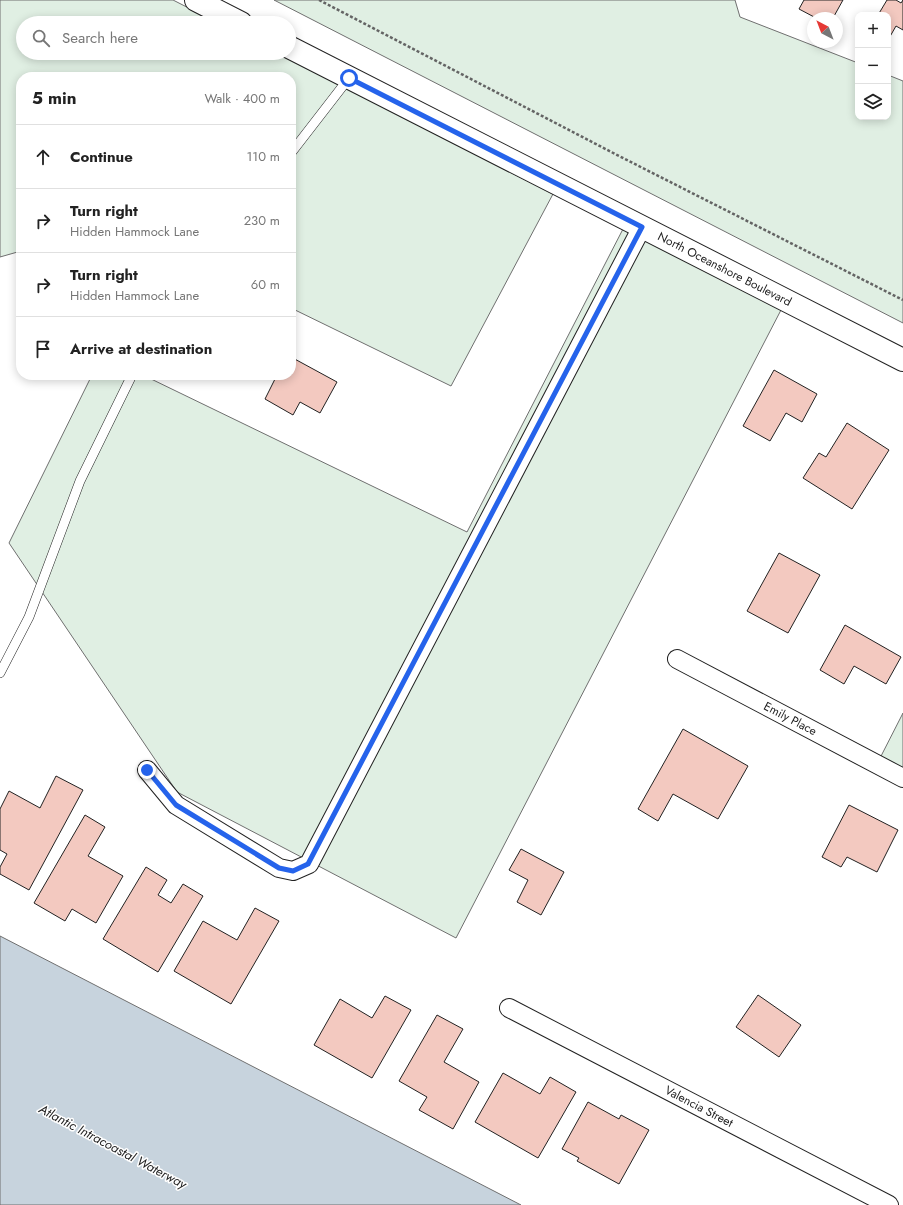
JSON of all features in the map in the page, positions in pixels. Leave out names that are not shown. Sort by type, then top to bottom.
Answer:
[{"type":"main road","points":[[196,0],[227,16]]},
{"type":"main road","name":"North Oceanshore Boulevard","points":[[296,51],[903,360]]},
{"type":"street","points":[[147,770],[176,805],[279,868],[293,871],[308,864],[642,227]]},
{"type":"street","name":"Emily Place","points":[[678,659],[903,778]]},
{"type":"street","name":"Valencia Street","points":[[509,1008],[889,1205]]},
{"type":"lane","points":[[296,147],[349,78]]},
{"type":"lane","points":[[0,673],[29,617],[80,481],[130,380]]},
{"type":"path","points":[[319,0],[618,156],[903,300]]},
{"type":"green space","points":[[0,0],[173,0],[204,16],[16,16],[16,60],[291,60],[553,194],[451,386],[296,310],[296,72],[16,72],[16,252],[0,257]]},
{"type":"green space","points":[[274,0],[735,0],[740,17],[807,43],[807,48],[820,48],[855,62],[855,120],[891,120],[891,76],[903,81],[903,323]]},
{"type":"green space","points":[[623,229],[781,310],[456,938],[177,792],[9,543],[90,380],[153,380],[467,532]]},
{"type":"green space","points":[[903,713],[903,772],[878,762]]},
{"type":"water","name":"Atlantic Intracoastal Waterway","points":[[0,936],[521,1205],[0,1205]]},
{"type":"building","points":[[804,0],[843,0],[836,12],[807,12],[807,13],[799,9]]},
{"type":"building","points":[[887,0],[896,0],[901,3],[903,0],[903,30],[896,26],[891,35],[891,12],[880,12]]},
{"type":"building","points":[[296,360],[337,382],[320,413],[300,402],[293,415],[265,399],[274,380],[296,380]]},
{"type":"building","points":[[774,370],[817,394],[802,422],[786,413],[770,441],[743,426]]},
{"type":"building","points":[[847,423],[889,450],[852,509],[803,478],[819,453],[826,457]]},
{"type":"building","points":[[779,553],[820,575],[788,633],[747,611]]},
{"type":"building","points":[[845,625],[901,657],[886,684],[854,666],[844,684],[820,670]]},
{"type":"building","points":[[683,729],[748,766],[718,819],[673,794],[658,821],[638,809]]},
{"type":"building","points":[[56,776],[83,790],[29,890],[0,874],[0,867],[7,854],[0,850],[0,809],[9,791],[40,808]]},
{"type":"building","points":[[849,805],[898,830],[877,872],[847,857],[841,867],[822,857]]},
{"type":"building","points":[[85,815],[105,827],[88,856],[123,876],[96,923],[72,909],[65,921],[34,903]]},
{"type":"building","points":[[521,849],[564,872],[541,915],[517,902],[528,880],[509,870]]},
{"type":"building","points":[[146,867],[167,880],[158,895],[171,903],[183,884],[203,896],[158,972],[103,939]]},
{"type":"building","points":[[255,908],[279,921],[231,1004],[174,971],[203,921],[237,940]]},
{"type":"building","points":[[758,995],[801,1025],[779,1057],[736,1027]]},
{"type":"building","points":[[385,996],[411,1010],[372,1078],[314,1045],[340,999],[372,1018]]},
{"type":"building","points":[[437,1015],[463,1029],[444,1062],[479,1082],[453,1129],[419,1110],[427,1097],[399,1081]]},
{"type":"building","points":[[503,1073],[540,1094],[550,1077],[576,1092],[538,1158],[475,1122]]},
{"type":"building","points":[[588,1102],[619,1119],[621,1115],[649,1130],[619,1184],[577,1161],[579,1158],[562,1149]]},
{"type":"route","points":[[147,770],[176,805],[279,868],[293,871],[308,864],[319,840],[642,227],[349,78]]}]
